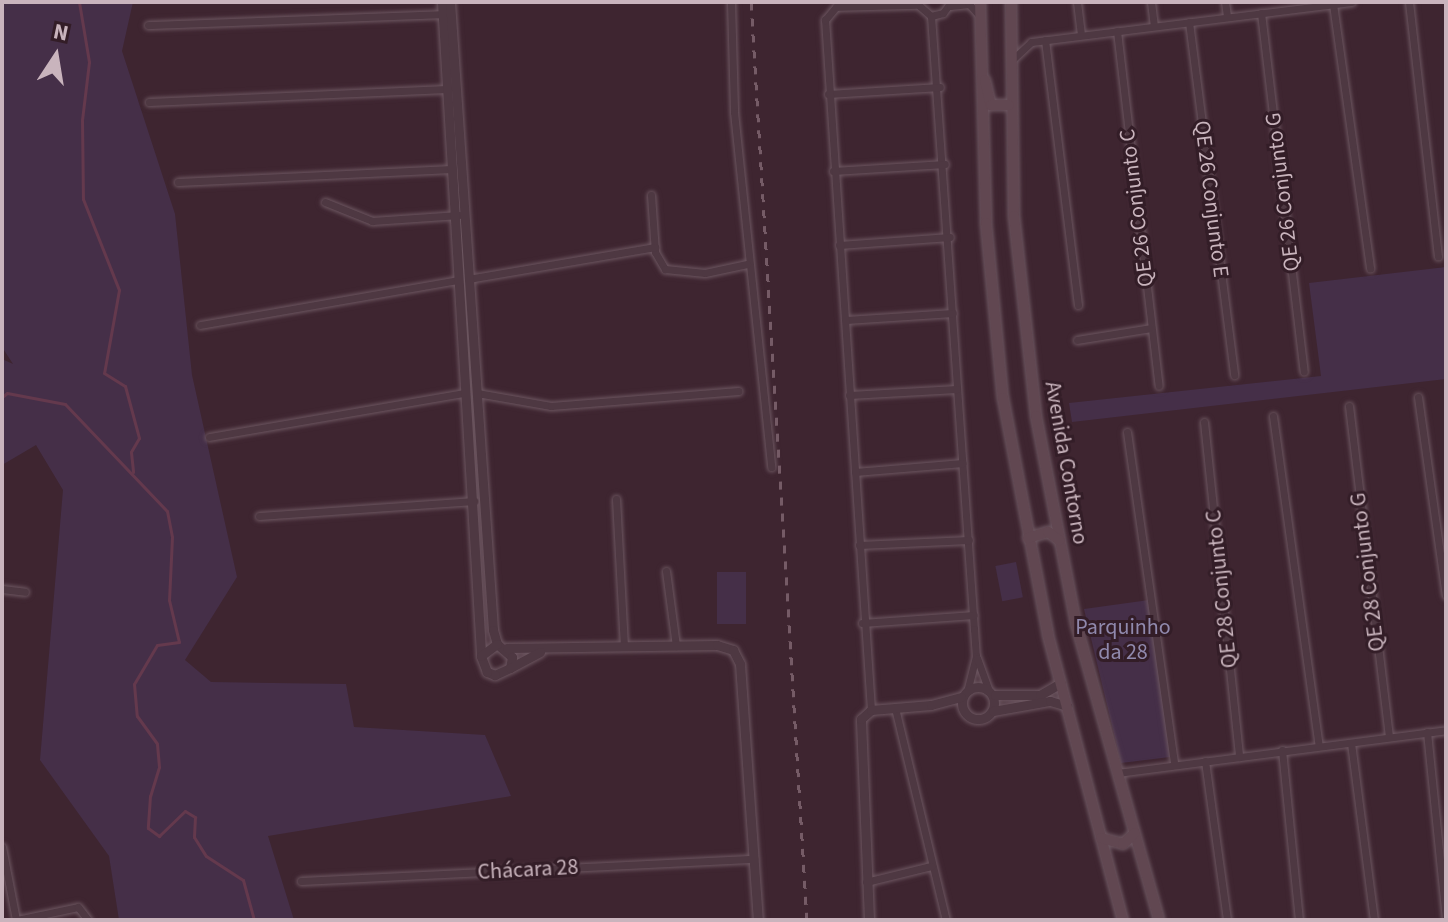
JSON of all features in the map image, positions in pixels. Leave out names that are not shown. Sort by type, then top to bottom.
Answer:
[{"type":"main road","points":[[980,2],[980,72],[990,288],[1028,538],[1061,683],[1123,920]]},
{"type":"main road","name":"Avenida Contorno","points":[[1011,2],[1009,105],[1029,370],[1060,542],[1117,773],[1159,920]]},
{"type":"main road","points":[[980,72],[991,105],[1009,105]]},
{"type":"main road","points":[[1028,538],[1048,532],[1060,542]]},
{"type":"main road","points":[[1101,838],[1117,845],[1135,833]]},
{"type":"street","points":[[442,2],[452,169],[459,215]]},
{"type":"street","points":[[450,2],[465,393],[474,501],[481,665],[495,675],[551,648]]},
{"type":"street","points":[[731,2],[747,264],[771,467]]},
{"type":"street","points":[[1077,2],[1081,35]]},
{"type":"street","points":[[1151,2],[1154,26]]},
{"type":"street","points":[[1225,2],[1227,17]]},
{"type":"street","points":[[1010,34],[1031,42],[1261,13],[1299,5],[1352,2]]},
{"type":"street","points":[[1409,2],[1438,256]]},
{"type":"street","points":[[871,710],[862,623],[846,320],[828,94],[829,12],[845,4],[915,3],[931,16],[940,87],[976,656],[964,694],[963,712]]},
{"type":"street","points":[[931,16],[950,4],[969,4],[980,17]]},
{"type":"street","points":[[1333,4],[1370,268]]},
{"type":"street","name":"QE 26 Conjunto G","points":[[1261,13],[1304,371]]},
{"type":"street","points":[[148,25],[443,14]]},
{"type":"street","name":"QE 26 Conjunto E","points":[[1189,22],[1234,375]]},
{"type":"street","name":"QE 26 Conjunto C","points":[[1117,31],[1159,386]]},
{"type":"street","points":[[1045,40],[1078,305]]},
{"type":"street","points":[[1010,62],[1031,42]]},
{"type":"street","points":[[828,94],[940,87]]},
{"type":"street","points":[[149,102],[447,89]]},
{"type":"street","points":[[833,171],[945,164]]},
{"type":"street","points":[[178,182],[452,169]]},
{"type":"street","points":[[651,195],[655,247],[662,266],[678,273],[725,272],[747,264]]},
{"type":"street","points":[[325,202],[372,221],[459,215]]},
{"type":"street","points":[[839,245],[950,237]]},
{"type":"street","points":[[200,325],[655,247]]},
{"type":"street","points":[[462,280],[477,393],[502,646],[510,668]]},
{"type":"street","points":[[846,320],[953,313]]},
{"type":"street","points":[[1077,340],[1151,328]]},
{"type":"street","points":[[849,395],[957,389]]},
{"type":"street","points":[[477,393],[551,406],[738,391]]},
{"type":"street","points":[[209,437],[465,393]]},
{"type":"street","points":[[1418,397],[1446,595]]},
{"type":"street","name":"QE 28 Conjunto G","points":[[1349,406],[1389,737]]},
{"type":"street","points":[[1273,416],[1319,746]]},
{"type":"street","name":"QE 28 Conjunto C","points":[[1204,422],[1239,757]]},
{"type":"street","points":[[1127,432],[1174,763]]},
{"type":"street","points":[[855,472],[963,463]]},
{"type":"street","points":[[616,499],[624,647]]},
{"type":"street","points":[[259,516],[474,501]]},
{"type":"street","points":[[859,545],[969,540]]},
{"type":"street","points":[[666,571],[676,646]]},
{"type":"street","points":[[2,589],[25,592]]},
{"type":"street","points":[[862,623],[974,615]]},
{"type":"street","points":[[481,656],[502,646],[726,646],[739,659],[758,920]]},
{"type":"street","points":[[976,656],[992,693],[993,711]]},
{"type":"street","points":[[869,920],[861,719],[871,710],[931,705],[964,694],[1040,695],[1061,683]]},
{"type":"street","points":[[931,705],[963,712],[993,711],[1050,701],[1067,706]]},
{"type":"street","points":[[895,708],[946,920]]},
{"type":"street","points":[[1117,773],[1174,763],[1446,730]]},
{"type":"street","points":[[1427,732],[1446,919]]},
{"type":"street","points":[[1351,743],[1374,920]]},
{"type":"street","points":[[1282,750],[1299,920]]},
{"type":"street","points":[[1205,761],[1227,920]]},
{"type":"street","points":[[2,847],[17,920],[74,908],[85,910],[88,920]]},
{"type":"street","name":"Chácara 28","points":[[301,881],[754,859]]},
{"type":"street","points":[[866,882],[931,866]]},
{"type":"green space","points":[[2,2],[133,2],[122,51],[175,214],[192,375],[237,577],[185,660],[211,682],[346,684],[354,727],[485,735],[511,796],[268,836],[294,920],[119,920],[109,856],[40,760],[63,490],[36,445],[2,465],[2,359],[13,364],[2,347]]},
{"type":"green space","points":[[1446,267],[1446,379],[1072,422],[1069,403],[1321,376],[1309,283]]},
{"type":"green space","points":[[1016,562],[1023,597],[1002,601],[995,566]]},
{"type":"green space","points":[[717,572],[746,572],[746,624],[717,624]]},
{"type":"green space","name":"Parquinho da 28","points":[[1149,600],[1170,757],[1121,763],[1084,609]]},
{"type":"waterway","points":[[79,2],[89,62],[82,120],[83,199],[119,290],[104,373],[125,386],[139,438],[131,452],[133,472]]},
{"type":"waterway","points":[[2,397],[7,393],[65,404],[167,511],[172,537],[169,600],[179,642],[157,645],[134,684],[137,716],[157,744],[159,767],[150,796],[148,828],[159,836],[185,811],[195,817],[194,837],[206,856],[243,880],[254,920]]},
{"type":"railway","points":[[751,2],[807,920]]}]
